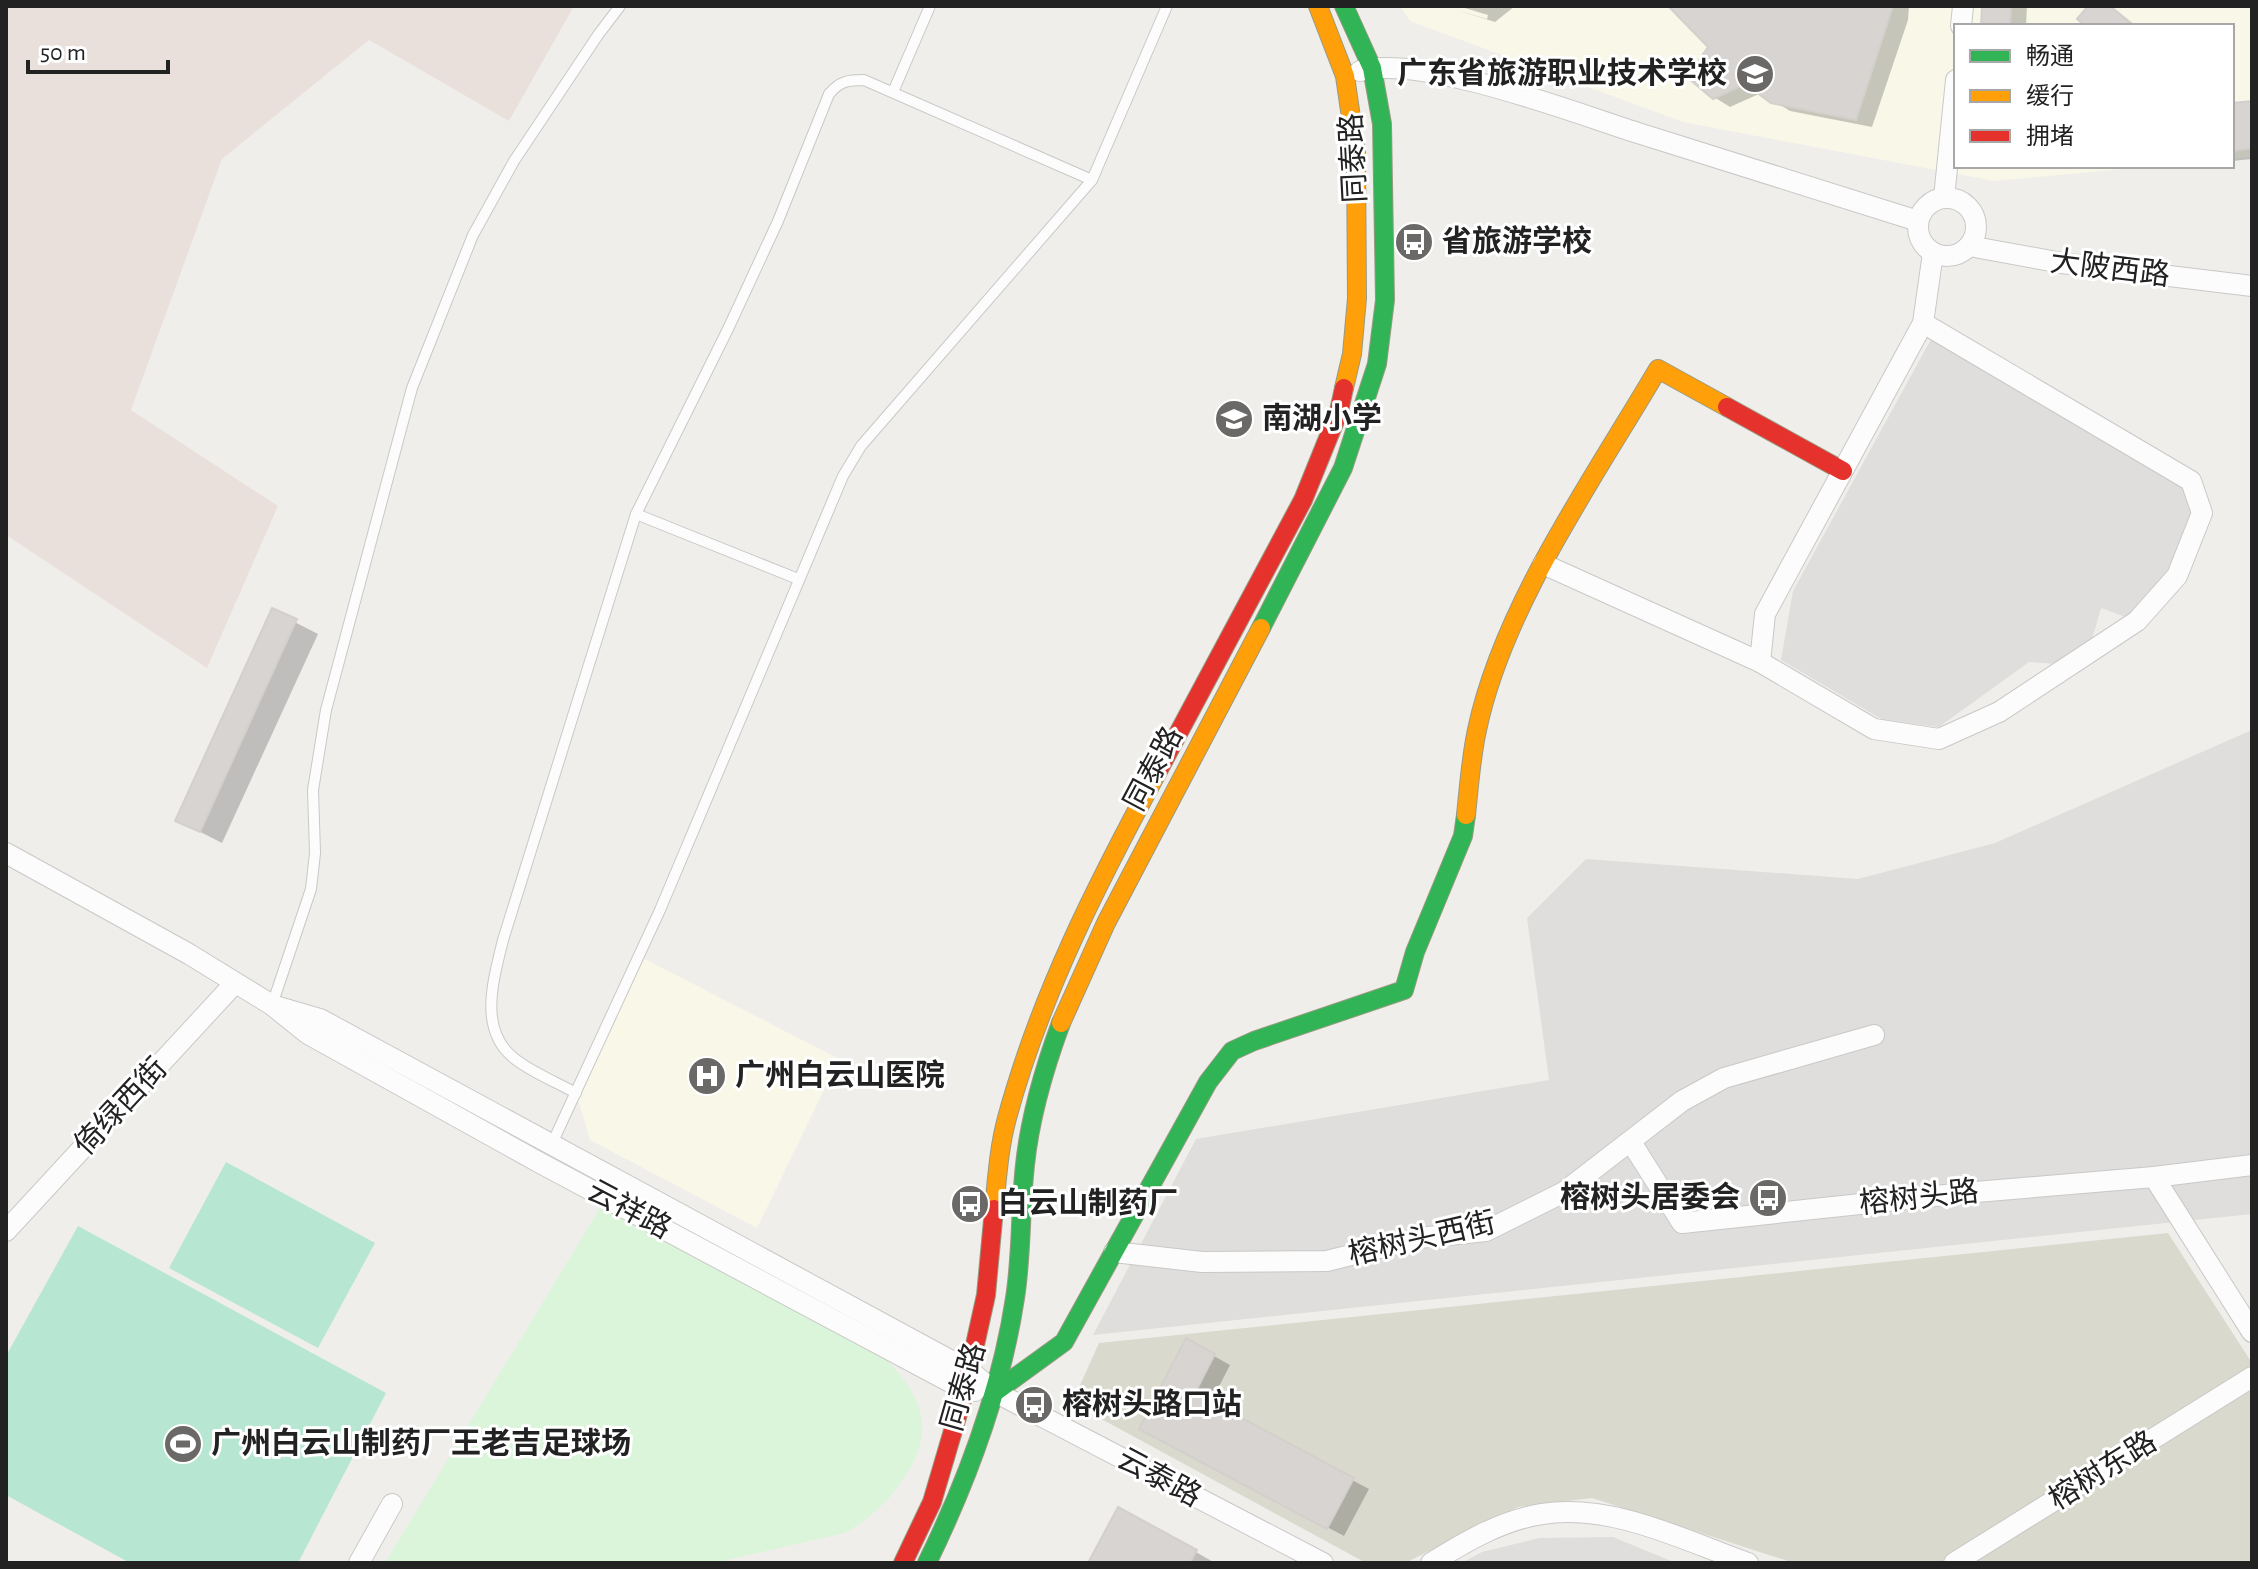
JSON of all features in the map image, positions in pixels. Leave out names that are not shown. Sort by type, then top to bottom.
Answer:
[{"type":"main road","name":"同泰路","points":[[903,1563],[932,1502],[968,1380],[986,1295],[998,1162],[1006,1120],[1047,995],[1097,885],[1298,510],[1339,411],[1352,354],[1358,260],[1356,152],[1345,76],[1318,6]]},
{"type":"main road","name":"同泰路","points":[[927,1563],[958,1496],[995,1392],[1014,1301],[1030,1134],[1053,1043],[1106,923],[1309,539],[1343,468],[1367,400],[1382,330],[1386,274],[1384,149],[1372,68],[1344,6]]},
{"type":"main road","points":[[995,1392],[1064,1342],[1208,1082],[1232,1051],[1404,990],[1415,952],[1463,836],[1477,729],[1505,641],[1543,564],[1658,369],[1843,471]]},
{"type":"street","points":[[1345,76],[1372,68],[1403,69],[1494,88],[1918,221]]},
{"type":"street","points":[[1944,198],[1954,100]]},
{"type":"street","points":[[1944,198],[1962,202],[1975,217],[1976,227],[1969,246],[1952,256],[1933,253],[1920,239],[1918,221],[1927,205],[1944,198]]},
{"type":"street","name":"大陂西路","points":[[1969,246],[2062,263],[2252,286]]},
{"type":"street","points":[[1760,662],[1765,614],[1923,323],[1933,253]]},
{"type":"street","points":[[1543,564],[1760,662],[1874,729],[1939,739],[1999,712],[2137,621],[2177,576],[2202,513],[2191,481],[1923,323]]},
{"type":"street","name":"云祥路","points":[[6,853],[150,932],[272,1005],[308,1034],[542,1164],[968,1380]]},
{"type":"street","name":"倚绿西街","points":[[6,1231],[235,983]]},
{"type":"street","name":"云祥路","points":[[272,1005],[320,1019],[551,1144],[968,1380]]},
{"type":"street","name":"榕树头西街","points":[[1114,1252],[1202,1262],[1327,1261],[1419,1238],[1486,1231],[1564,1192],[1682,1101],[1724,1078],[1874,1035]]},
{"type":"street","name":"榕树头路","points":[[1631,1142],[1682,1223],[2252,1165]]},
{"type":"street","points":[[2154,1177],[2252,1332]]},
{"type":"street","name":"榕树东路","points":[[1954,1563],[2252,1377]]},
{"type":"street","name":"云泰路","points":[[968,1380],[1323,1563]]},
{"type":"street","points":[[359,1563],[392,1504]]},
{"type":"street","points":[[1431,1563],[1496,1528],[1525,1518],[1556,1513],[1606,1515],[1748,1563]]},
{"type":"lane","points":[[272,1005],[311,889],[315,853],[313,790],[326,710],[412,388],[473,235],[514,161],[620,6]]},
{"type":"lane","points":[[893,92],[930,6]]},
{"type":"lane","points":[[542,1164],[665,897],[843,476],[861,446],[1092,180],[1167,6]]},
{"type":"lane","points":[[576,1093],[516,1060],[503,1049],[491,1013],[491,991],[503,940],[636,514],[772,234],[829,94],[837,84],[864,80],[1092,180]]},
{"type":"lane","points":[[636,514],[798,579]]},
{"type":"shaded area","points":[[6,6],[574,6],[509,121],[369,40],[222,159],[131,410],[278,506],[207,668],[6,535]]},
{"type":"shaded area","name":"广东省旅游职业技术学校","points":[[1400,6],[2252,6],[2252,157],[2234,159],[2234,24],[1954,24],[1954,168],[2134,168],[1994,181],[1683,122],[1410,21]]},
{"type":"shaded area","points":[[1936,330],[2191,481],[2202,513],[2177,576],[2137,621],[2101,608],[2091,643],[2058,664],[2029,662],[1939,727],[1883,720],[1781,660],[1793,591]]},
{"type":"shaded area","points":[[2252,730],[2252,1214],[1093,1335],[1196,1139],[1549,1080],[1527,918],[1586,859],[1858,879],[1995,843]]},
{"type":"shaded area","name":"广州白云山医院","points":[[639,956],[839,1059],[757,1228],[590,1140],[576,1093]]},
{"type":"shaded area","points":[[2168,1233],[2252,1363],[2252,1563],[1794,1563],[1592,1498],[1518,1507],[1405,1563],[1366,1563],[1072,1403],[1099,1343]]},
{"type":"shaded area","points":[[1613,1537],[1676,1563],[1461,1563],[1482,1552],[1539,1538]]},
{"type":"green space","points":[[226,1162],[375,1243],[318,1348],[169,1268]]},
{"type":"green space","points":[[603,1203],[880,1353],[906,1383],[920,1412],[920,1443],[904,1478],[878,1509],[845,1533],[714,1563],[385,1563]]},
{"type":"green space","name":"广州白云山制药厂王老吉足球场","points":[[78,1226],[386,1393],[298,1563],[130,1563],[6,1495],[6,1356]]},
{"type":"building","points":[[1668,6],[1893,6],[1856,120],[1771,103],[1745,84],[1713,99],[1687,77],[1708,47]]},
{"type":"building","points":[[1982,6],[2011,6],[2010,24],[1981,24]]},
{"type":"building","points":[[2088,6],[2110,6],[2132,24],[2083,24],[2077,19]]},
{"type":"building","points":[[2252,101],[2252,148],[2234,151],[2234,103]]},
{"type":"building","points":[[272,608],[297,619],[200,832],[175,821]]},
{"type":"building","points":[[1186,1338],[1215,1354],[1195,1393],[1354,1478],[1327,1529],[1139,1429]]},
{"type":"building","points":[[1118,1507],[1197,1550],[1190,1563],[1088,1563]]},
{"type":"traffic: fast","points":[[1261,628],[1343,468],[1377,364],[1385,300],[1382,124],[1372,68],[1344,6]]},
{"type":"traffic: fast","points":[[995,1392],[1064,1342],[1208,1082],[1232,1051],[1404,990],[1415,952],[1463,836],[1466,815]]},
{"type":"traffic: fast","points":[[927,1563],[969,1467],[1001,1367],[1017,1281],[1023,1182],[1030,1129],[1043,1075],[1061,1023]]},
{"type":"traffic: slow","points":[[1318,6],[1345,76],[1356,152],[1357,298],[1352,354],[1344,388]]},
{"type":"traffic: slow","points":[[1466,815],[1477,730],[1507,637],[1553,544],[1658,369],[1727,407]]},
{"type":"traffic: slow","points":[[1061,1023],[1106,923],[1261,628]]},
{"type":"traffic: slow","points":[[994,1209],[1004,1129],[1036,1028],[1072,941],[1157,773]]},
{"type":"traffic: jam","points":[[1157,773],[1303,500],[1339,411],[1344,388]]},
{"type":"traffic: jam","points":[[1727,407],[1843,471]]},
{"type":"traffic: jam","points":[[903,1563],[932,1502],[965,1390],[986,1295],[994,1209]]},
{"type":"place","name":"广东省旅游职业技术学校","points":[[1755,74]]},
{"type":"place","name":"省旅游学校","points":[[1414,242]]},
{"type":"place","name":"南湖小学","points":[[1234,419]]},
{"type":"place","name":"广州白云山医院","points":[[707,1076]]},
{"type":"place","name":"榕树头居委会","points":[[1768,1198]]},
{"type":"place","name":"白云山制药厂","points":[[970,1204]]},
{"type":"place","name":"榕树头路口站","points":[[1034,1405]]},
{"type":"place","name":"广州白云山制药厂王老吉足球场","points":[[183,1444]]}]
